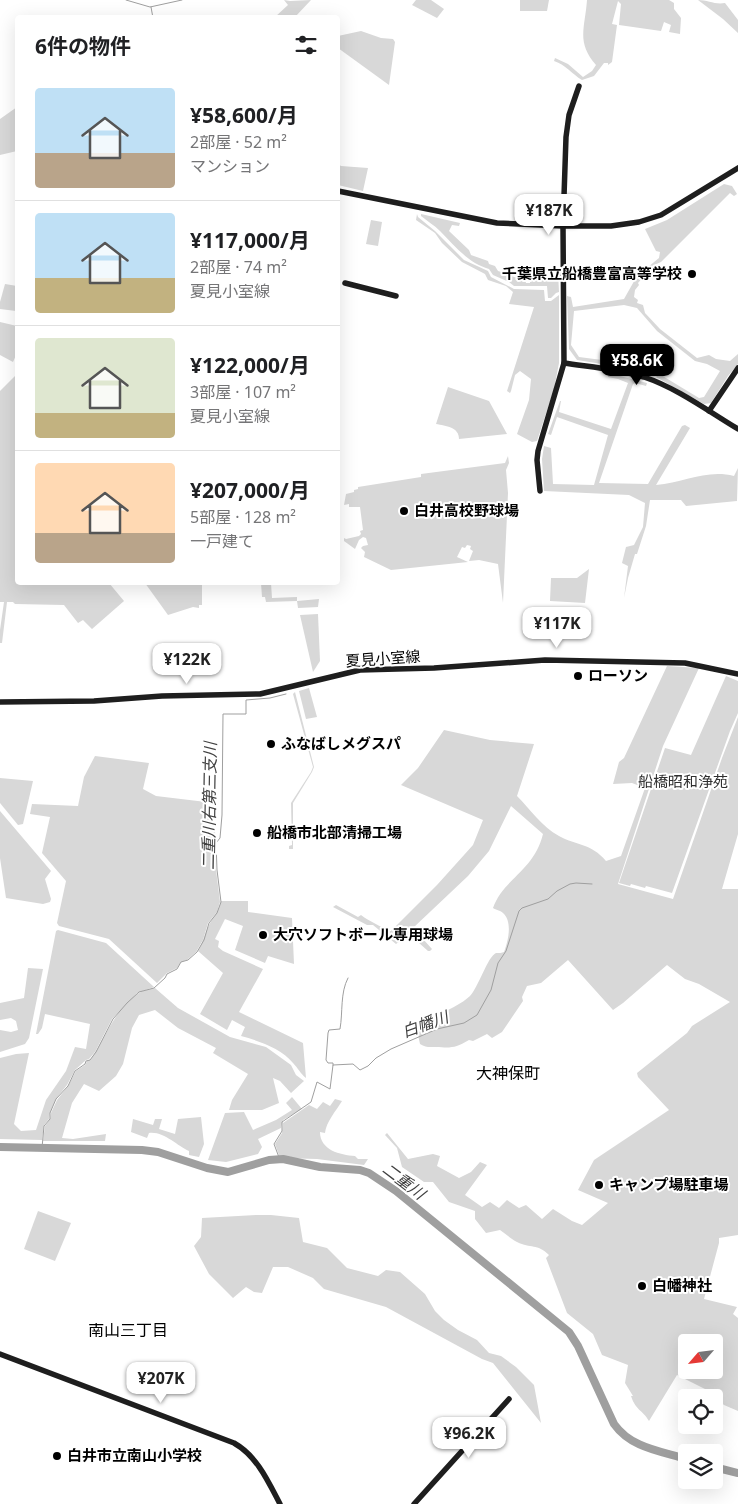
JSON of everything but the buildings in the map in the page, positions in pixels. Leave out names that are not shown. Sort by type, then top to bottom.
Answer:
[{"type":"street","points":[[540,490],[538,451],[564,363],[563,226],[567,126],[579,86]]},
{"type":"street","points":[[340,192],[478,221],[514,225],[620,226],[647,220],[669,211],[738,168]]},
{"type":"street","points":[[345,283],[396,296]]},
{"type":"street","points":[[564,363],[619,370],[643,377],[664,386],[738,429]]},
{"type":"street","points":[[709,411],[738,368]]},
{"type":"street","name":"夏見小室線","points":[[0,702],[260,694],[360,670],[434,668],[545,660],[685,663],[738,674]]},
{"type":"street","points":[[0,1354],[234,1443],[249,1454],[259,1465],[280,1504]]},
{"type":"street","points":[[414,1504],[509,1400]]},
{"type":"green space","points":[[284,0],[311,0],[297,15],[277,15],[288,5]]},
{"type":"green space","points":[[416,0],[431,0],[444,9],[437,18],[412,5]]},
{"type":"green space","points":[[520,0],[549,0],[547,11],[520,11]]},
{"type":"green space","points":[[587,0],[669,0],[674,3],[674,9],[681,18],[680,34],[669,32],[671,25],[664,22],[661,31],[619,25],[621,4],[618,1],[612,24],[617,25],[612,62],[608,65],[608,63],[604,63],[594,76],[582,80],[554,61],[555,58],[568,64],[583,77],[592,71],[596,65],[590,57],[584,42],[583,34]]},
{"type":"green space","points":[[698,0],[725,3],[738,20],[738,33],[723,19]]},
{"type":"green space","points":[[361,31],[381,38],[393,39],[395,42],[389,85],[340,49],[340,36]]},
{"type":"green space","points":[[15,108],[15,151],[0,155],[0,119]]},
{"type":"green space","points":[[340,165],[368,168],[363,191],[340,185]]},
{"type":"green space","points":[[724,184],[732,186],[737,194],[734,196],[730,193],[661,262],[654,265],[638,283],[639,285],[635,290],[634,297],[638,300],[637,303],[643,305],[645,313],[660,329],[697,358],[709,355],[716,359],[730,361],[738,354],[738,364],[711,403],[704,404],[656,377],[661,375],[699,398],[704,397],[720,371],[707,364],[695,361],[657,331],[637,308],[624,305],[574,311],[571,345],[579,357],[602,360],[603,362],[602,364],[577,360],[569,349],[567,296],[571,297],[573,307],[624,299],[637,276],[659,258],[660,252],[656,251],[645,229],[667,220]]},
{"type":"green space","points":[[417,214],[464,260],[488,271],[491,277],[514,289],[544,290],[545,301],[551,301],[559,295],[559,363],[554,389],[537,441],[532,442],[517,434],[529,400],[531,379],[520,371],[515,375],[510,393],[507,391],[534,307],[509,304],[513,292],[506,286],[488,280],[485,274],[462,262],[442,243],[435,233],[416,220]]},
{"type":"green space","points":[[421,214],[460,223],[459,226],[452,225],[449,231],[469,250],[471,255],[488,261],[498,271],[525,279],[526,283],[530,283],[530,279],[555,279],[555,272],[558,272],[559,292],[548,298],[547,286],[514,286],[493,275],[489,269],[475,263],[462,253]]},
{"type":"green space","points":[[371,220],[382,222],[378,246],[366,244]]},
{"type":"green space","points":[[5,284],[15,286],[15,311],[0,309]]},
{"type":"green space","points":[[0,322],[15,326],[15,358],[13,362],[0,355]]},
{"type":"green space","points":[[608,373],[647,383],[646,386],[633,384],[599,483],[648,484],[682,426],[685,425],[690,428],[656,485],[704,475],[724,474],[734,476],[738,468],[737,501],[686,506],[681,500],[650,500],[646,526],[637,554],[635,554],[624,598],[628,566],[622,563],[626,547],[634,545],[643,527],[645,503],[629,495],[544,491],[542,459],[544,446],[551,448],[553,484],[594,485],[608,435],[557,417],[551,435],[548,434],[560,401],[559,412],[611,429],[628,383],[608,377]]},
{"type":"green space","points":[[15,376],[15,585],[111,585],[124,601],[92,629],[83,620],[78,623],[64,605],[15,604],[7,602],[2,643],[0,643],[4,602],[0,602],[0,391]]},
{"type":"green space","points":[[448,387],[489,401],[507,434],[459,439],[457,432],[448,426],[436,424]]},
{"type":"green space","points":[[508,456],[509,463],[506,470],[508,493],[503,603],[498,564],[479,560],[469,561],[473,551],[470,549],[471,546],[462,547],[457,557],[468,562],[391,570],[364,557],[365,552],[361,548],[368,545],[366,538],[363,537],[359,540],[355,549],[344,541],[344,538],[359,536],[361,534],[360,531],[363,530],[360,507],[349,507],[349,504],[344,505],[346,494],[354,492],[358,487],[421,477],[421,474],[505,463]]},
{"type":"green space","points":[[589,569],[585,603],[550,601],[551,578],[577,578]]},
{"type":"green space","points":[[146,585],[202,585],[202,605],[199,605],[199,608],[193,607],[168,615]]},
{"type":"green space","points":[[261,585],[271,585],[272,598],[297,597],[297,601],[266,602],[265,597],[262,597]]},
{"type":"green space","points":[[319,599],[318,607],[298,608],[297,601]]},
{"type":"green space","points":[[318,614],[320,661],[313,672],[300,615]]},
{"type":"green space","points":[[667,666],[699,668],[663,746],[618,884],[673,899],[738,717],[738,834],[722,889],[738,889],[738,1235],[719,1238],[704,1299],[737,1307],[733,1314],[738,1318],[738,1411],[723,1404],[723,1389],[705,1389],[685,1379],[723,1379],[723,1334],[678,1334],[678,1376],[649,1421],[635,1405],[631,1396],[633,1396],[625,1383],[628,1365],[602,1355],[593,1334],[567,1313],[546,1258],[549,1255],[537,1247],[517,1242],[500,1230],[486,1233],[475,1219],[475,1211],[449,1202],[433,1182],[424,1182],[402,1167],[397,1148],[385,1135],[387,1133],[408,1159],[433,1154],[440,1156],[437,1166],[459,1178],[471,1172],[480,1162],[487,1165],[465,1195],[482,1207],[490,1202],[499,1208],[507,1200],[519,1208],[526,1205],[542,1219],[553,1209],[582,1225],[608,1203],[578,1190],[594,1160],[669,1110],[638,1077],[637,1073],[687,1033],[692,1026],[730,1002],[699,984],[685,979],[667,965],[613,1010],[568,960],[541,983],[527,986],[522,997],[523,1001],[502,1032],[492,1038],[487,1034],[473,1041],[469,1040],[450,1047],[428,1047],[420,1044],[418,1023],[466,1000],[473,992],[493,955],[504,952],[508,937],[508,921],[501,911],[493,908],[504,889],[533,857],[539,847],[543,834],[511,806],[489,851],[468,876],[413,928],[432,949],[430,951],[409,934],[396,944],[373,925],[367,925],[333,907],[336,905],[358,917],[361,915],[387,931],[391,931],[437,885],[473,845],[483,820],[401,785],[418,768],[444,730],[490,740],[534,744],[517,796],[553,832],[595,851],[606,861],[621,856],[645,788],[632,783],[613,784],[619,762],[624,758]]},
{"type":"green space","name":"船橋昭和浄苑","points":[[726,676],[738,681],[738,713],[672,893],[646,886],[645,888],[619,883],[665,748],[691,755]]},
{"type":"green space","points":[[309,688],[317,717],[306,719],[299,691]]},
{"type":"green space","points":[[295,692],[314,767],[293,803],[293,849],[289,849],[289,846],[292,845],[291,803],[313,767],[293,694]]},
{"type":"green space","points":[[95,756],[149,763],[143,789],[156,796],[206,802],[211,813],[215,829],[216,870],[220,902],[217,912],[208,923],[203,940],[196,952],[187,960],[181,962],[177,968],[167,973],[157,983],[109,939],[59,926],[57,923],[66,881],[42,853],[50,817],[30,814],[32,804],[78,806],[84,777]]},
{"type":"green space","points":[[0,778],[33,781],[23,824],[18,825],[0,803]]},
{"type":"green space","points":[[0,811],[51,871],[45,879],[51,899],[50,902],[43,904],[6,898],[0,858]]},
{"type":"green space","points":[[221,901],[248,901],[248,912],[292,918],[294,964],[268,956],[265,963],[235,950],[243,926],[225,919],[215,939],[219,941],[218,947],[223,951],[263,969],[239,1012],[303,1043],[306,1078],[288,1058],[276,1049],[241,1036],[245,1027],[232,1020],[227,1030],[200,1014],[223,973],[198,951]]},
{"type":"green space","points":[[56,931],[106,943],[154,987],[137,993],[112,1019],[95,1052],[75,1070],[67,1085],[56,1099],[49,1119],[44,1125],[42,1140],[0,1139],[0,1058],[29,1053],[14,1124],[21,1131],[36,1130],[46,1100],[66,1071],[75,1047],[86,1049],[90,1024],[45,1014],[42,1028],[36,1034]]},
{"type":"green space","points":[[28,968],[43,969],[29,1038],[25,1044],[0,1052],[0,1030],[11,1032],[18,1030],[16,1021],[11,1018],[0,1020],[0,1003],[24,998]]},
{"type":"green space","points":[[155,988],[178,1008],[230,1037],[266,1047],[291,1065],[296,1075],[304,1081],[291,1093],[280,1081],[273,1078],[279,1103],[262,1110],[229,1110],[232,1100],[248,1074],[213,1053],[216,1048],[178,1028],[155,1010],[139,1015],[132,1028],[123,1064],[116,1076],[99,1091],[84,1084],[72,1103],[62,1138],[73,1139],[106,1134],[105,1141],[43,1141],[45,1126],[50,1119],[57,1100],[68,1086],[76,1071],[90,1060],[124,1005],[143,991]]},
{"type":"green space","points":[[292,1097],[302,1109],[283,1120],[281,1128],[258,1139],[262,1147],[258,1154],[226,1162],[208,1160],[225,1113],[244,1112],[253,1130],[276,1120],[292,1110],[286,1103]]},
{"type":"green space","points":[[335,1099],[342,1101],[329,1121],[325,1133],[320,1132],[323,1143],[337,1153],[355,1156],[358,1159],[368,1159],[364,1165],[317,1159],[280,1158],[275,1144],[282,1133],[283,1123],[309,1105],[317,1109],[323,1102],[330,1106]]},
{"type":"green space","points":[[201,1117],[204,1144],[199,1157],[189,1155],[189,1151],[160,1134],[149,1133],[147,1138],[131,1132],[133,1119],[153,1125],[155,1119],[162,1119],[159,1129],[175,1134],[178,1119]]},
{"type":"green space","points":[[38,1211],[71,1223],[55,1261],[24,1249]]},
{"type":"green space","points":[[256,1215],[299,1218],[303,1242],[327,1248],[347,1268],[378,1276],[386,1270],[400,1272],[425,1294],[435,1311],[444,1320],[477,1340],[489,1353],[501,1356],[516,1367],[534,1385],[541,1423],[493,1363],[482,1359],[386,1307],[324,1289],[313,1278],[288,1267],[273,1267],[262,1293],[254,1292],[246,1287],[233,1298],[209,1274],[194,1246],[201,1237],[202,1218]]},
{"type":"waterway","points":[[126,0],[150,7],[182,0]]},
{"type":"waterway","points":[[151,7],[152,15]]},
{"type":"waterway","name":"二重川右第三支川","points":[[42,1148],[44,1126],[50,1119],[50,1113],[56,1099],[68,1086],[75,1071],[85,1064],[86,1061],[90,1060],[96,1052],[113,1019],[139,992],[154,988],[167,974],[177,969],[181,962],[188,960],[197,952],[204,940],[209,923],[217,913],[221,902],[216,843],[220,838],[222,815],[223,714],[246,714],[246,700],[270,698],[286,694]]},
{"type":"waterway","name":"白幡川","points":[[280,1160],[274,1144],[282,1131],[282,1122],[311,1102],[317,1082],[330,1089],[333,1065],[353,1064],[360,1070],[391,1049],[437,1029],[464,1023],[477,1015],[491,990],[498,963],[506,951],[519,911],[522,908],[548,899],[557,891],[570,884],[592,884]]},
{"type":"waterway","points":[[333,1065],[333,1063],[328,1063],[326,1060],[328,1033],[329,1030],[340,1029],[343,996],[348,978]]},
{"type":"waterway","name":"二重川","points":[[0,1147],[142,1150],[158,1152],[207,1168],[228,1172],[269,1160],[283,1159],[320,1167],[360,1170],[369,1173],[396,1191],[569,1332],[578,1346],[614,1424],[621,1432],[637,1444],[678,1457]]},
{"type":"waterway","name":"二重川","points":[[723,1469],[738,1473]]},
{"type":"place","name":"千葉県立船橋豊富高等学校","points":[[692,274]]},
{"type":"place","name":"白井高校野球場","points":[[404,511]]},
{"type":"place","name":"ローソン","points":[[578,676]]},
{"type":"place","name":"ふなばしメグスパ","points":[[271,744]]},
{"type":"place","name":"船橋市北部清掃工場","points":[[257,833]]},
{"type":"place","name":"大穴ソフトボール専用球場","points":[[263,935]]},
{"type":"place","name":"キャンプ場駐車場","points":[[599,1185]]},
{"type":"place","name":"白幡神社","points":[[642,1286]]},
{"type":"place","name":"白井市立南山小学校","points":[[57,1456]]},
{"type":"district","name":"大神保町","points":[[508,1073]]},
{"type":"district","name":"南山三丁目","points":[[128,1330]]}]
